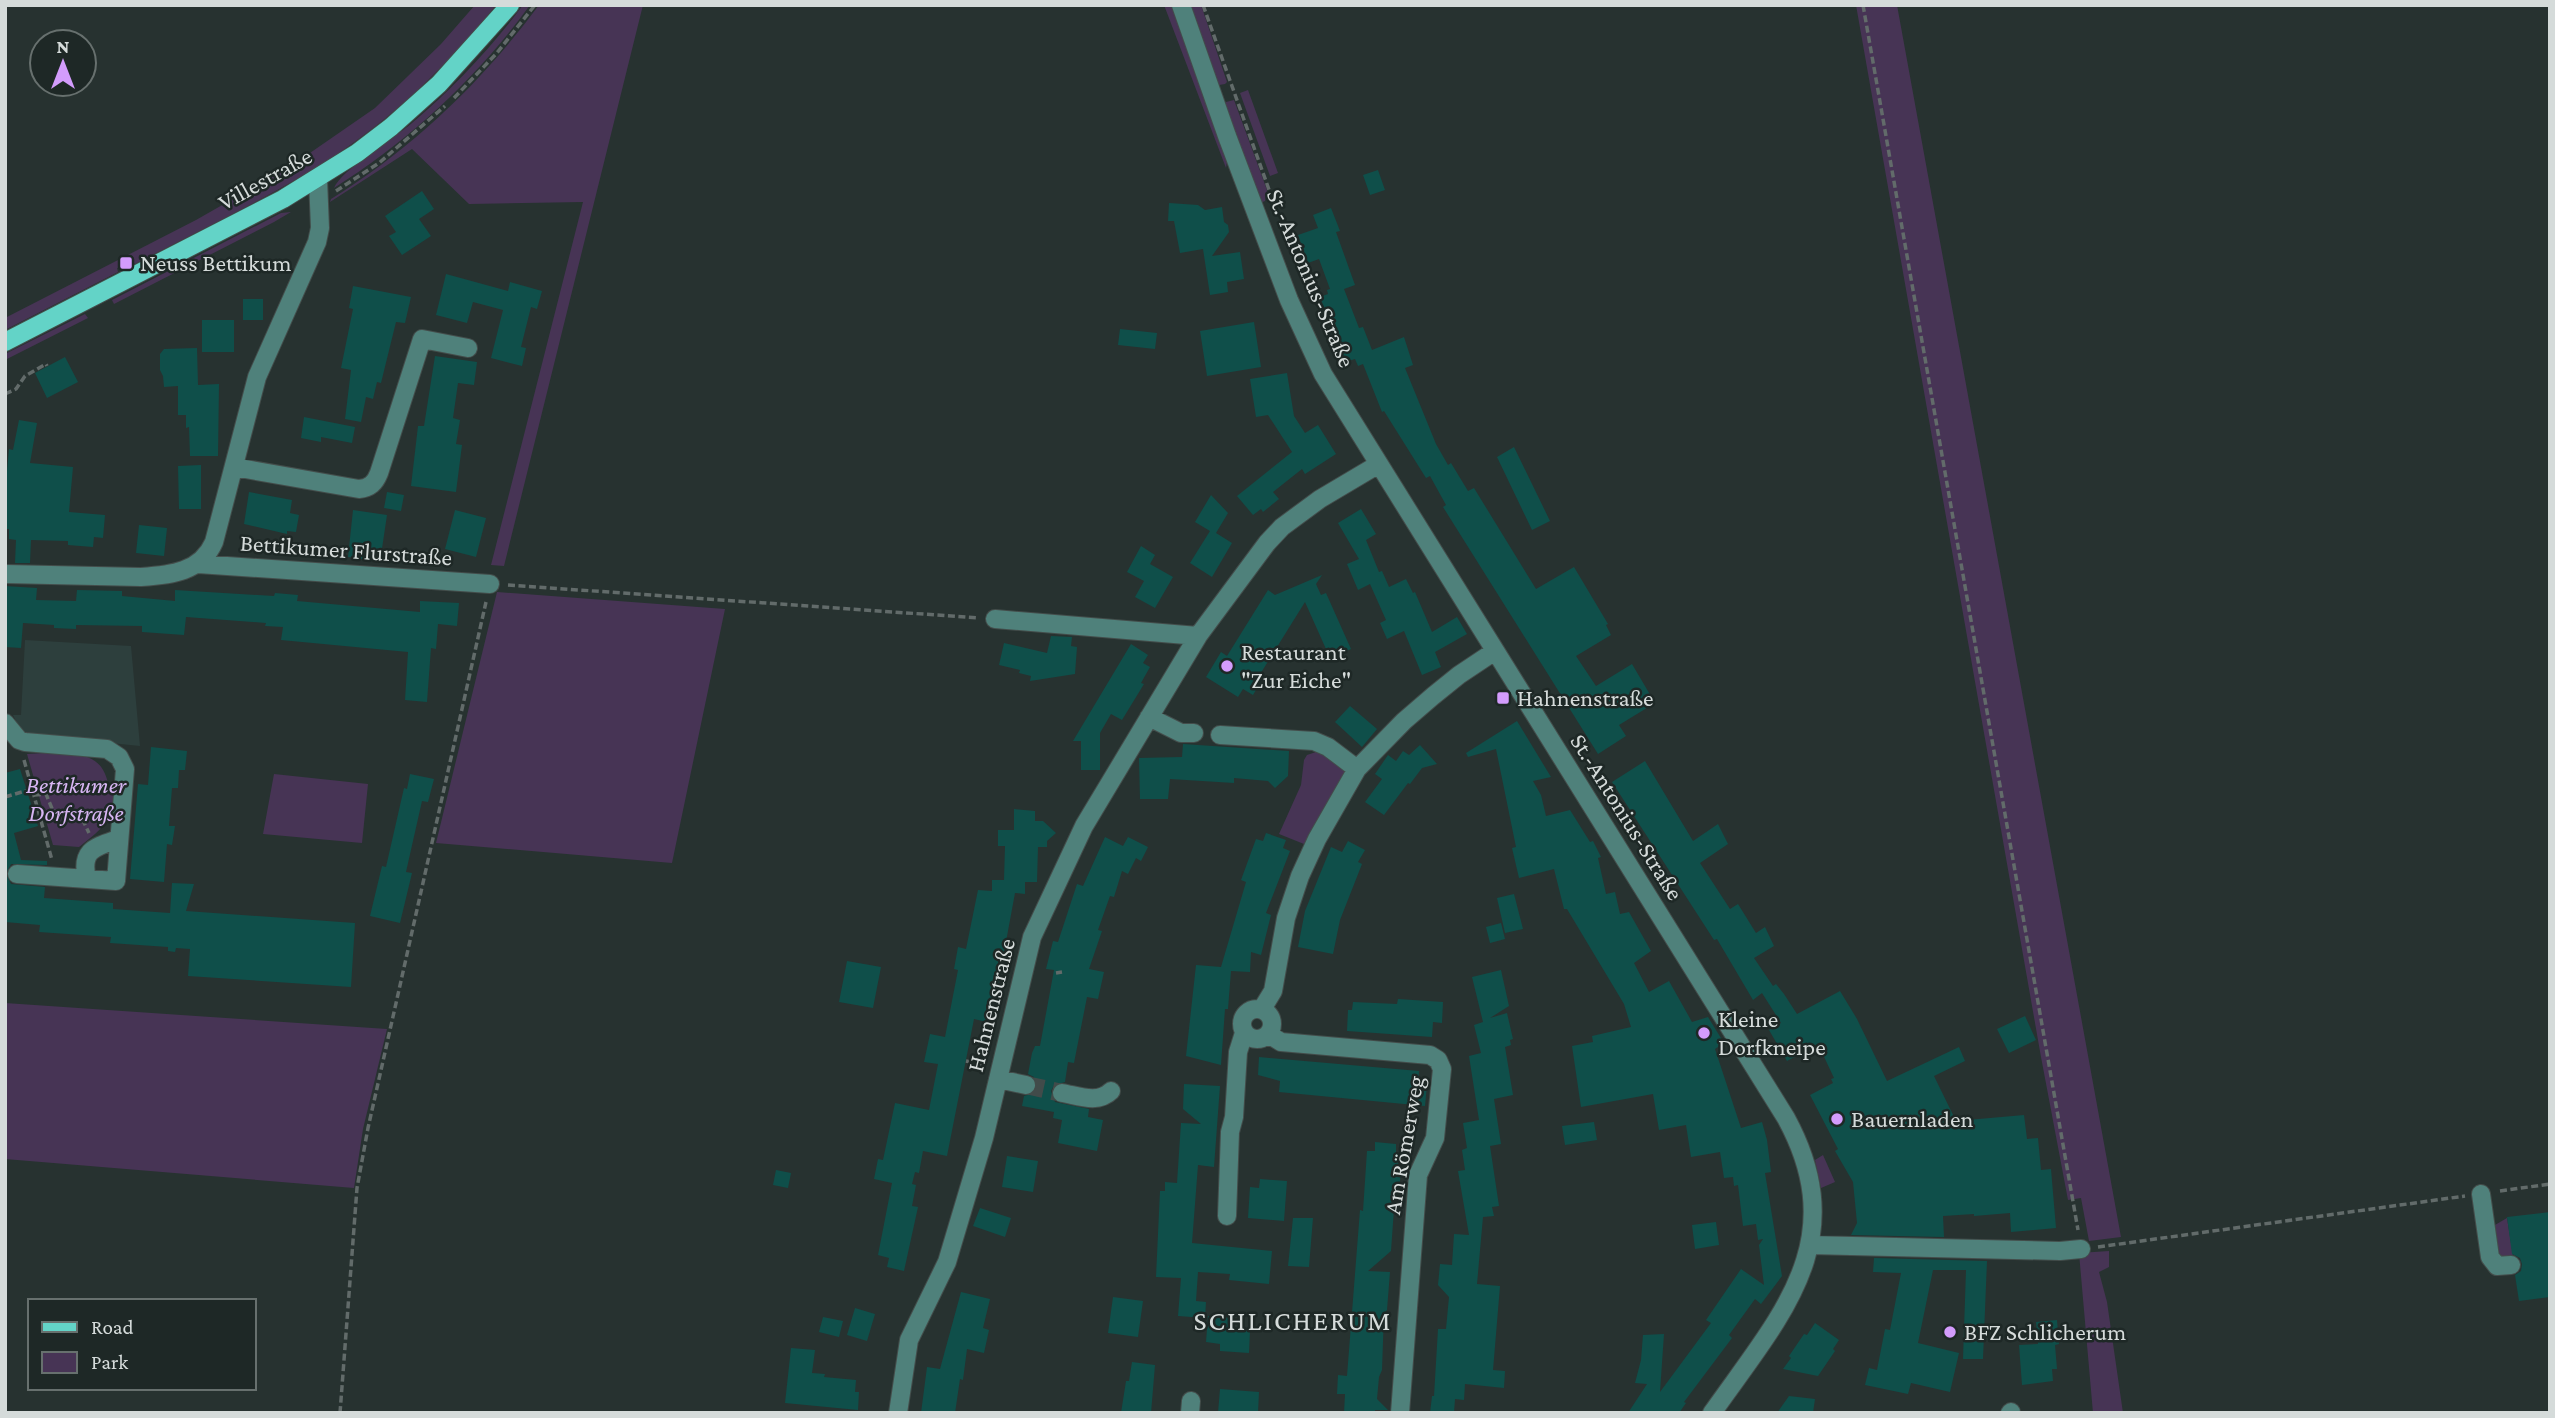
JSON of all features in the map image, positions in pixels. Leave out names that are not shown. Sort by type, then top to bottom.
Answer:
[{"type":"main road","name":"Villestraße","points":[[5,342],[243,220],[318,179],[357,153],[439,84],[510,5]]},
{"type":"street","name":"St.-Antonius-Straße","points":[[1181,5],[1255,212],[1289,300],[1323,374],[1793,1130],[1806,1161],[1813,1214],[1810,1245],[1800,1278],[1783,1314],[1712,1413]]},
{"type":"street","name":"Bettikumer Flurstraße","points":[[5,574],[141,577],[174,574],[198,564],[209,553],[262,362],[317,242],[320,228],[318,179]]},
{"type":"street","points":[[234,467],[359,489],[367,488],[379,473],[422,339],[468,348]]},
{"type":"street","name":"Hahnenstraße","points":[[898,1413],[909,1340],[951,1252],[984,1138],[1031,937],[1084,826],[1198,636],[1259,554],[1282,527],[1320,499],[1379,464]]},
{"type":"street","name":"Bettikumer Flurstraße","points":[[198,564],[490,584]]},
{"type":"street","points":[[995,619],[1198,636]]},
{"type":"street","points":[[1262,1009],[1273,991],[1286,918],[1300,876],[1317,839],[1357,769],[1433,696],[1495,651]]},
{"type":"street","points":[[1149,717],[1181,733],[1195,733]]},
{"type":"street","points":[[5,723],[19,740],[107,749],[119,757],[125,769],[116,881],[18,874]]},
{"type":"street","points":[[1220,735],[1314,741],[1328,747],[1357,769]]},
{"type":"street","points":[[87,879],[84,865],[88,854],[97,847],[118,839]]},
{"type":"street","points":[[1227,1216],[1230,1132],[1234,1117],[1238,1052],[1244,1033],[1241,1023],[1245,1014],[1252,1009],[1262,1009],[1271,1018],[1268,1034]]},
{"type":"street","name":"Am Römerweg","points":[[1244,1033],[1256,1039],[1268,1034],[1281,1042],[1430,1055],[1438,1060],[1442,1069],[1435,1138],[1418,1175],[1399,1413]]},
{"type":"street","points":[[998,1079],[1026,1085]]},
{"type":"street","points":[[1062,1093],[1097,1099],[1105,1098],[1111,1091]]},
{"type":"street","points":[[2481,1194],[2490,1257],[2497,1266],[2511,1265]]},
{"type":"street","points":[[1810,1245],[2048,1251],[2081,1249]]},
{"type":"path","points":[[1203,5],[1274,202],[1255,212]]},
{"type":"path","points":[[1863,5],[2081,1249],[2550,1184]]},
{"type":"path","points":[[5,394],[16,390],[25,376],[46,364],[47,366]]},
{"type":"path","points":[[341,1413],[357,1188],[368,1128],[490,584],[995,619]]},
{"type":"path","points":[[19,740],[52,860],[50,876]]},
{"type":"path","points":[[5,797],[33,789]]},
{"type":"path","points":[[34,796],[46,794],[53,811],[80,814],[97,847]]},
{"type":"path","points":[[1056,973],[1062,972]]},
{"type":"shaded area","points":[[25,640],[131,646],[140,746],[22,734],[13,715],[21,715]]},
{"type":"green space","points":[[475,5],[496,5],[439,70],[397,109],[352,144],[257,201],[135,264],[131,261],[117,268],[118,272],[5,330],[5,318],[196,220],[294,164],[375,108],[441,44]]},
{"type":"green space","points":[[523,5],[530,5],[488,57],[441,106],[389,150],[334,188],[347,172],[412,123],[442,96],[485,52]]},
{"type":"green space","points":[[539,5],[643,5],[504,566],[491,565],[583,202],[469,204],[412,149],[330,202],[418,136],[444,112],[494,61]]},
{"type":"green space","points":[[1164,5],[1171,5],[1227,162],[1226,168]]},
{"type":"green space","points":[[1191,5],[1201,5],[1227,82],[1225,84],[1219,85]]},
{"type":"green space","points":[[1856,5],[1897,5],[2121,1237],[2089,1241],[2081,1198],[2068,1200]]},
{"type":"green space","points":[[1248,90],[1278,173],[1270,176],[1240,93]]},
{"type":"green space","points":[[1234,100],[1267,190],[1265,201],[1260,203],[1226,105],[1226,102]]},
{"type":"green space","points":[[291,212],[114,304],[112,300],[281,213]]},
{"type":"green space","points":[[85,314],[88,318],[5,360],[5,354]]},
{"type":"green space","points":[[497,592],[725,609],[672,863],[436,843]]},
{"type":"green space","points":[[1319,751],[1348,768],[1311,843],[1304,844],[1279,834],[1301,785],[1304,760],[1307,755]]},
{"type":"green space","name":"Bettikumer Dorfstraße","points":[[63,752],[86,757],[97,763],[116,797],[114,811],[109,819],[79,847],[53,845],[27,754]]},
{"type":"green space","points":[[274,774],[368,784],[362,843],[263,834]]},
{"type":"green space","points":[[5,1003],[387,1029],[363,1129],[354,1188],[5,1159]]},
{"type":"green space","points":[[1823,1155],[1835,1182],[1821,1188],[1815,1160]]},
{"type":"green space","points":[[2507,1218],[2513,1256],[2503,1257],[2499,1253],[2495,1225]]},
{"type":"green space","points":[[2109,1251],[2109,1267],[2099,1272],[2107,1302],[2123,1413],[2093,1413],[2079,1253]]},
{"type":"building","points":[[1378,170],[1385,190],[1370,195],[1363,175]]},
{"type":"building","points":[[422,191],[434,209],[419,219],[431,236],[402,255],[389,236],[396,232],[385,216]]},
{"type":"building","points":[[1169,203],[1198,205],[1205,210],[1222,207],[1224,222],[1228,225],[1229,232],[1212,256],[1240,252],[1244,279],[1227,282],[1228,292],[1210,295],[1203,249],[1180,253],[1174,221],[1168,221]]},
{"type":"building","points":[[1331,208],[1340,231],[1336,232],[1355,285],[1344,289],[1359,328],[1363,327],[1372,350],[1404,337],[1413,365],[1405,368],[1436,444],[1468,491],[1474,488],[1536,589],[1574,567],[1608,624],[1606,625],[1611,635],[1576,656],[1596,686],[1632,664],[1655,703],[1619,725],[1626,736],[1598,754],[1443,507],[1446,505],[1430,476],[1426,478],[1384,411],[1382,412],[1363,364],[1358,366],[1355,359],[1345,362],[1320,297],[1328,294],[1327,290],[1330,289],[1319,259],[1308,263],[1298,235],[1318,228],[1313,215]]},
{"type":"building","points":[[446,274],[508,291],[510,282],[542,291],[537,309],[531,307],[521,347],[526,348],[522,366],[491,358],[503,310],[473,302],[467,323],[436,315]]},
{"type":"building","points":[[353,286],[411,297],[405,323],[396,322],[381,383],[377,382],[373,399],[366,397],[361,422],[345,419],[351,370],[341,368],[353,309],[349,308]]},
{"type":"building","points":[[243,299],[263,299],[263,320],[243,320]]},
{"type":"building","points":[[202,320],[234,320],[234,352],[202,352]]},
{"type":"building","points":[[1254,322],[1261,367],[1207,376],[1200,331]]},
{"type":"building","points":[[1120,329],[1157,333],[1155,349],[1118,345]]},
{"type":"building","points":[[197,348],[198,385],[219,384],[218,456],[190,456],[186,415],[178,415],[178,386],[164,387],[160,370],[160,354],[164,349]]},
{"type":"building","points":[[435,356],[477,362],[474,385],[458,383],[453,418],[460,420],[456,444],[462,445],[456,492],[411,486],[418,426],[424,426]]},
{"type":"building","points":[[65,357],[78,382],[47,398],[35,373]]},
{"type":"building","points":[[1287,373],[1294,416],[1305,433],[1318,425],[1336,454],[1305,474],[1302,469],[1273,492],[1279,499],[1263,512],[1261,509],[1253,515],[1237,496],[1292,452],[1268,415],[1256,417],[1250,379]]},
{"type":"building","points":[[304,417],[355,427],[352,443],[321,437],[321,442],[301,438]]},
{"type":"building","points":[[19,420],[37,423],[30,463],[73,467],[69,512],[105,515],[103,538],[94,537],[93,547],[68,545],[68,541],[31,540],[30,563],[15,563],[16,540],[9,539],[9,529],[5,529],[5,493],[9,449],[13,450]]},
{"type":"building","points":[[1514,447],[1550,521],[1532,530],[1497,457]]},
{"type":"building","points":[[201,465],[201,509],[179,509],[178,466]]},
{"type":"building","points":[[249,492],[292,500],[290,513],[299,515],[296,532],[287,531],[287,534],[244,524]]},
{"type":"building","points":[[387,492],[404,495],[401,511],[384,508]]},
{"type":"building","points":[[1211,495],[1228,513],[1216,533],[1232,543],[1212,577],[1190,563],[1210,531],[1195,522]]},
{"type":"building","points":[[1361,509],[1376,534],[1366,540],[1379,572],[1382,571],[1389,587],[1406,579],[1413,593],[1415,592],[1432,632],[1457,617],[1467,634],[1435,652],[1441,667],[1422,675],[1404,631],[1387,639],[1380,623],[1386,620],[1370,584],[1358,590],[1347,564],[1359,559],[1338,523]]},
{"type":"building","points":[[353,510],[387,515],[380,562],[348,557]]},
{"type":"building","points":[[455,510],[486,518],[476,557],[445,549]]},
{"type":"building","points":[[139,525],[167,528],[164,556],[136,553]]},
{"type":"building","points":[[1141,546],[1155,555],[1150,564],[1173,577],[1155,608],[1135,597],[1144,581],[1127,572]]},
{"type":"building","points":[[1322,575],[1316,584],[1321,595],[1326,593],[1351,649],[1330,658],[1305,602],[1259,676],[1263,678],[1253,695],[1243,689],[1238,697],[1206,677],[1221,652],[1227,656],[1268,590],[1275,595]]},
{"type":"building","points":[[5,586],[37,588],[36,600],[76,601],[77,590],[122,591],[122,596],[175,601],[175,590],[298,595],[297,601],[420,612],[420,601],[459,603],[457,626],[438,624],[436,649],[431,648],[427,702],[405,700],[408,652],[281,640],[283,627],[265,626],[266,623],[186,617],[184,635],[142,632],[142,626],[76,625],[76,629],[23,623],[21,648],[5,647]]},
{"type":"building","points":[[1051,636],[1072,637],[1071,646],[1077,647],[1075,674],[1030,681],[1031,676],[1019,673],[1020,670],[999,665],[1004,643],[1047,653]]},
{"type":"building","points":[[1131,644],[1148,655],[1143,663],[1150,667],[1141,683],[1144,684],[1122,720],[1111,714],[1100,733],[1100,770],[1081,770],[1081,741],[1073,741]]},
{"type":"building","points":[[1350,706],[1377,729],[1362,747],[1335,722]]},
{"type":"building","points":[[1517,721],[1551,777],[1533,781],[1541,795],[1546,816],[1570,810],[1590,842],[1593,841],[1601,857],[1598,858],[1606,894],[1615,892],[1620,914],[1629,912],[1651,951],[1634,963],[1649,992],[1669,981],[1692,1022],[1708,1017],[1724,1043],[1715,1049],[1741,1128],[1762,1122],[1767,1140],[1771,1172],[1765,1173],[1782,1276],[1761,1304],[1755,1299],[1729,1335],[1732,1338],[1684,1402],[1686,1403],[1679,1413],[1628,1413],[1647,1384],[1635,1383],[1641,1360],[1643,1335],[1664,1334],[1660,1392],[1711,1323],[1706,1320],[1741,1269],[1764,1285],[1759,1245],[1763,1239],[1758,1240],[1756,1224],[1743,1226],[1738,1185],[1734,1186],[1733,1177],[1724,1178],[1720,1152],[1691,1157],[1686,1125],[1659,1130],[1653,1094],[1581,1107],[1572,1046],[1593,1042],[1592,1036],[1631,1027],[1624,1004],[1567,909],[1564,909],[1554,869],[1519,878],[1512,848],[1516,847],[1496,749],[1468,757],[1466,753]]},
{"type":"building","points":[[1183,744],[1289,751],[1288,776],[1275,788],[1268,781],[1234,778],[1234,783],[1170,779],[1168,799],[1140,799],[1139,758],[1182,757]]},
{"type":"building","points":[[1420,745],[1437,764],[1422,768],[1384,815],[1365,802],[1382,779],[1375,774],[1388,755],[1396,761],[1403,751],[1409,755]]},
{"type":"building","points":[[151,747],[187,751],[185,770],[179,770],[178,788],[172,788],[169,826],[175,826],[172,845],[167,844],[164,882],[130,879],[138,784],[148,785]]},
{"type":"building","points":[[1645,761],[1693,841],[1718,824],[1728,844],[1700,863],[1730,909],[1738,904],[1756,933],[1765,927],[1774,946],[1754,958],[1797,1014],[1840,991],[1857,1019],[1887,1081],[1959,1047],[1965,1061],[1934,1076],[1956,1121],[2024,1115],[2027,1139],[2038,1138],[2041,1170],[2051,1169],[2056,1228],[2011,1232],[2010,1213],[1974,1214],[1943,1216],[1944,1237],[1851,1235],[1857,1223],[1853,1182],[1835,1151],[1838,1149],[1810,1095],[1833,1083],[1831,1079],[1834,1078],[1818,1044],[1787,1061],[1769,1030],[1781,1023],[1762,993],[1753,1000],[1717,939],[1714,940],[1612,782]]},
{"type":"building","points":[[20,769],[38,826],[14,833],[21,860],[47,861],[47,865],[11,864],[6,874],[11,884],[45,887],[44,898],[113,903],[113,909],[170,913],[172,883],[194,884],[186,911],[355,923],[351,987],[188,976],[190,949],[176,948],[175,952],[168,951],[168,947],[110,943],[111,937],[39,932],[40,925],[5,922],[5,773]]},
{"type":"building","points":[[410,774],[434,779],[428,802],[422,801],[406,872],[412,873],[400,923],[370,916],[382,866],[386,867],[404,788],[407,789]]},
{"type":"building","points":[[1014,809],[1035,811],[1035,821],[1043,821],[1056,833],[1047,841],[1047,847],[1038,847],[1037,882],[1025,882],[1025,894],[1015,893],[991,1023],[974,1019],[947,1156],[923,1151],[919,1173],[915,1172],[912,1184],[916,1185],[912,1206],[918,1207],[904,1271],[887,1267],[889,1258],[878,1255],[892,1183],[874,1179],[878,1159],[883,1160],[895,1103],[929,1110],[938,1064],[924,1062],[930,1034],[945,1037],[958,970],[954,969],[958,947],[966,949],[978,890],[992,891],[992,880],[1004,880],[1005,846],[998,846],[998,830],[1014,830]]},
{"type":"building","points":[[1266,833],[1286,840],[1283,848],[1290,851],[1266,913],[1271,915],[1261,955],[1251,952],[1250,972],[1231,971],[1221,1065],[1186,1056],[1196,965],[1221,967],[1246,882],[1241,880],[1256,839],[1263,841]]},
{"type":"building","points":[[1105,837],[1123,846],[1128,837],[1148,847],[1141,861],[1136,858],[1128,874],[1122,871],[1114,897],[1110,896],[1098,930],[1102,931],[1089,969],[1104,972],[1098,999],[1087,997],[1074,1063],[1068,1062],[1065,1082],[1054,1085],[1051,1091],[1055,1102],[1089,1109],[1088,1117],[1103,1120],[1097,1151],[1058,1143],[1062,1120],[1053,1118],[1054,1112],[1022,1106],[1024,1096],[1034,1093],[1037,1087],[1034,1077],[1028,1074],[1035,1046],[1040,1046],[1054,970],[1046,969],[1053,941],[1058,942],[1077,884],[1083,886]]},
{"type":"building","points":[[1348,841],[1365,850],[1358,862],[1362,864],[1340,920],[1333,954],[1298,947],[1305,911],[1331,847],[1342,852]]},
{"type":"building","points":[[1514,894],[1523,929],[1505,933],[1497,898]]},
{"type":"building","points":[[1501,923],[1505,939],[1490,943],[1486,927]]},
{"type":"building","points":[[847,961],[881,967],[873,1008],[839,1002]]},
{"type":"building","points":[[1501,970],[1509,1006],[1490,1018],[1507,1013],[1513,1039],[1510,1040],[1511,1045],[1505,1047],[1513,1095],[1494,1099],[1501,1144],[1490,1146],[1499,1206],[1492,1207],[1494,1216],[1483,1217],[1477,1284],[1500,1286],[1493,1370],[1505,1371],[1504,1388],[1465,1384],[1464,1400],[1455,1399],[1454,1413],[1430,1413],[1434,1396],[1438,1329],[1446,1329],[1449,1297],[1438,1285],[1440,1264],[1452,1265],[1454,1234],[1469,1235],[1458,1171],[1465,1170],[1462,1150],[1467,1148],[1463,1123],[1479,1120],[1469,1056],[1481,1053],[1474,1025],[1483,1022],[1472,977]]},
{"type":"building","points":[[1398,999],[1443,1002],[1442,1023],[1433,1022],[1432,1037],[1347,1031],[1348,1010],[1352,1010],[1353,1002],[1397,1004]]},
{"type":"building","points":[[2025,1016],[2036,1040],[2009,1053],[1997,1029]]},
{"type":"building","points":[[1259,1057],[1419,1071],[1418,1084],[1427,1085],[1425,1106],[1279,1092],[1280,1081],[1258,1075]]},
{"type":"building","points":[[1184,1084],[1220,1086],[1214,1167],[1198,1165],[1192,1243],[1272,1251],[1269,1284],[1229,1280],[1230,1274],[1198,1272],[1196,1301],[1206,1302],[1205,1318],[1178,1316],[1181,1278],[1156,1277],[1160,1191],[1165,1191],[1165,1182],[1177,1183],[1181,1123],[1201,1124],[1183,1109]]},
{"type":"building","points":[[1594,1122],[1597,1140],[1565,1145],[1562,1126]]},
{"type":"building","points":[[1375,1142],[1396,1144],[1396,1153],[1402,1153],[1399,1195],[1395,1195],[1391,1251],[1368,1271],[1390,1272],[1377,1399],[1388,1410],[1375,1410],[1375,1413],[1344,1413],[1345,1394],[1337,1394],[1338,1375],[1347,1376],[1367,1151],[1375,1151]]},
{"type":"building","points":[[1007,1156],[1038,1161],[1033,1192],[1002,1187]]},
{"type":"building","points":[[776,1170],[791,1173],[788,1188],[773,1185]]},
{"type":"building","points":[[1260,1179],[1287,1181],[1284,1221],[1248,1218],[1250,1187],[1259,1188]]},
{"type":"building","points":[[980,1208],[1011,1218],[1005,1237],[973,1226]]},
{"type":"building","points":[[2550,1212],[2550,1297],[2519,1301],[2515,1275],[2521,1271],[2522,1264],[2520,1258],[2512,1254],[2507,1217]]},
{"type":"building","points":[[1293,1218],[1313,1218],[1309,1267],[1288,1266]]},
{"type":"building","points":[[1716,1222],[1719,1245],[1695,1249],[1692,1225]]},
{"type":"building","points":[[1874,1258],[1987,1261],[1983,1359],[1963,1359],[1966,1270],[1933,1270],[1918,1343],[1959,1353],[1950,1392],[1911,1383],[1908,1394],[1865,1385],[1869,1368],[1877,1370],[1885,1329],[1890,1330],[1901,1273],[1873,1272]]},
{"type":"building","points":[[961,1292],[990,1299],[983,1328],[989,1330],[984,1353],[967,1349],[955,1413],[921,1413],[927,1367],[940,1369]]},
{"type":"building","points":[[1113,1297],[1143,1301],[1138,1337],[1108,1333]]},
{"type":"building","points":[[855,1308],[875,1314],[867,1341],[847,1335]]},
{"type":"building","points":[[1208,1316],[1230,1318],[1229,1329],[1250,1331],[1249,1353],[1220,1351],[1220,1344],[1206,1342]]},
{"type":"building","points":[[823,1317],[843,1321],[839,1337],[819,1332]]},
{"type":"building","points":[[2057,1320],[2059,1344],[2055,1345],[2057,1369],[2052,1369],[2053,1381],[2022,1385],[2019,1345],[2038,1344],[2036,1322]]},
{"type":"building","points":[[1815,1323],[1839,1340],[1818,1376],[1783,1369],[1804,1334],[1807,1335]]},
{"type":"building","points":[[791,1348],[815,1350],[812,1373],[856,1380],[855,1392],[859,1392],[858,1410],[785,1403]]},
{"type":"building","points":[[1132,1362],[1155,1365],[1151,1413],[1121,1413]]},
{"type":"building","points":[[1220,1389],[1259,1392],[1258,1413],[1218,1413]]},
{"type":"building","points":[[1789,1396],[1815,1399],[1813,1413],[1777,1413]]},
{"type":"tunnel","points":[[1026,1085],[1062,1093]]},
{"type":"place","name":"Neuss Bettikum","points":[[126,263]]},
{"type":"place","name":"Restaurant \"Zur Eiche\"","points":[[1227,666]]},
{"type":"place","name":"Hahnenstraße","points":[[1503,698]]},
{"type":"place","name":"Kleine Dorfkneipe","points":[[1704,1033]]},
{"type":"place","name":"Bauernladen","points":[[1837,1119]]},
{"type":"place","name":"BFZ Schlicherum","points":[[1950,1332]]},
{"type":"district","name":"SCHLICHERUM","points":[[1293,1320]]}]
